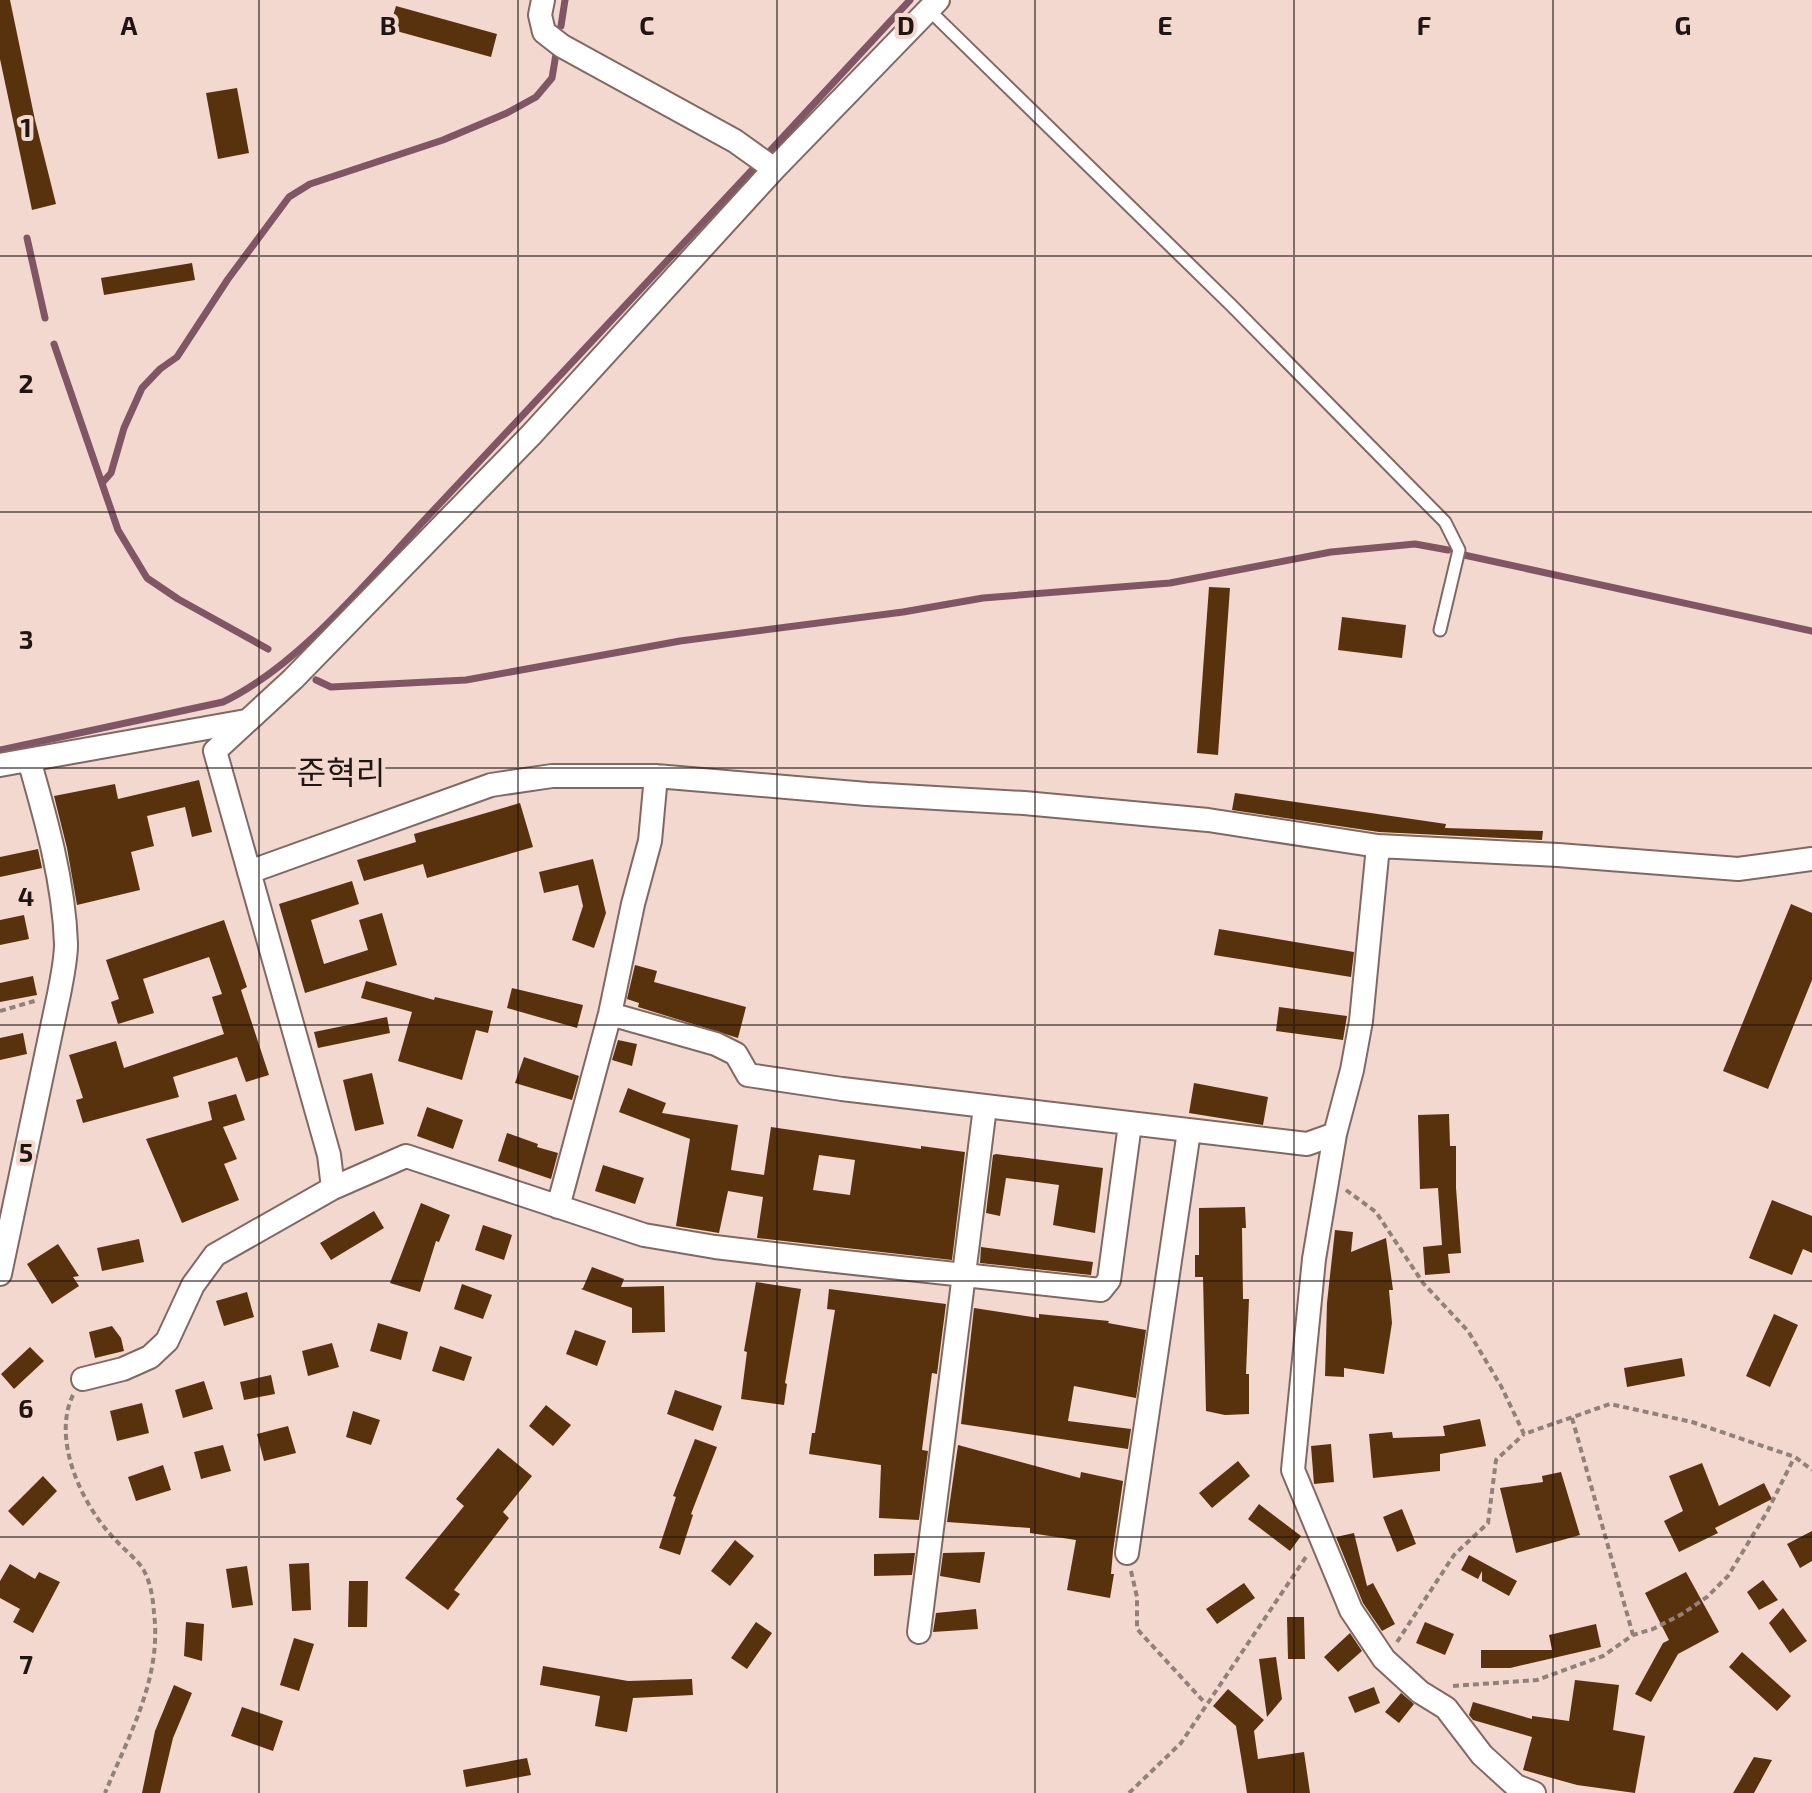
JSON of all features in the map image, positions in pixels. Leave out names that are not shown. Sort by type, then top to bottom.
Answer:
[{"type":"street","points":[[543,0],[540,15],[544,32],[562,46],[735,141],[774,169]]},
{"type":"street","points":[[333,1188],[329,1155],[215,751],[293,679],[531,435],[774,169],[934,5]]},
{"type":"street","points":[[0,765],[247,721]]},
{"type":"street","points":[[0,1274],[59,994],[66,947],[62,904],[45,817],[29,760]]},
{"type":"street","points":[[249,872],[491,785],[552,776],[656,776],[867,794],[1024,803],[1208,820],[1378,846],[1558,855],[1738,869],[1812,859]]},
{"type":"street","points":[[558,1207],[610,1014],[650,841],[656,776]]},
{"type":"street","points":[[1378,846],[1361,1021],[1326,1181],[1299,1396],[1293,1470],[1351,1610],[1384,1659],[1420,1692],[1446,1708],[1482,1755],[1516,1786],[1534,1793]]},
{"type":"street","points":[[610,1014],[716,1044],[736,1054],[748,1075],[985,1107],[1307,1144],[1335,1134]]},
{"type":"street","points":[[919,1632],[985,1107]]},
{"type":"street","points":[[83,1379],[123,1369],[150,1357],[167,1341],[193,1285],[215,1255],[333,1188],[406,1156],[644,1235],[715,1247],[1101,1290],[1109,1280],[1130,1124]]},
{"type":"street","points":[[1127,1553],[1189,1131]]},
{"type":"lane","points":[[934,5],[1445,522],[1459,550],[1440,630]]},
{"type":"path","points":[[0,1011],[59,994]]},
{"type":"path","points":[[1326,1181],[1350,1192],[1376,1212],[1423,1283],[1468,1331],[1501,1386],[1524,1434]]},
{"type":"path","points":[[83,1379],[69,1403],[65,1445],[82,1488],[108,1533],[142,1568],[154,1611],[157,1648],[138,1722],[105,1793]]},
{"type":"path","points":[[1384,1659],[1454,1555],[1488,1523],[1496,1460],[1524,1434],[1610,1404],[1692,1422],[1795,1457],[1812,1470]]},
{"type":"path","points":[[1572,1417],[1633,1635]]},
{"type":"path","points":[[1420,1692],[1471,1684],[1537,1680],[1603,1656],[1633,1635],[1682,1614],[1707,1597],[1728,1576],[1767,1512],[1795,1457]]},
{"type":"path","points":[[1129,1793],[1181,1743],[1310,1552],[1319,1530]]},
{"type":"path","points":[[1127,1553],[1137,1597],[1137,1629],[1205,1704]]},
{"type":"building","points":[[0,0],[10,0],[56,204],[32,210],[0,59]]},
{"type":"building","points":[[396,6],[497,34],[491,57],[389,29]]},
{"type":"building","points":[[237,88],[249,153],[218,159],[206,93]]},
{"type":"building","points":[[192,263],[195,280],[104,295],[101,278]]},
{"type":"building","points":[[1209,587],[1230,588],[1218,755],[1197,753]]},
{"type":"building","points":[[1342,617],[1406,625],[1402,658],[1338,650]]},
{"type":"building","points":[[199,780],[212,832],[192,837],[185,807],[147,816],[154,846],[131,852],[140,890],[77,905],[54,796],[115,784],[118,799]]},
{"type":"building","points":[[1235,793],[1446,824],[1445,828],[1543,831],[1542,840],[1379,832],[1232,810]]},
{"type":"building","points":[[520,803],[533,847],[427,878],[423,864],[364,881],[357,860],[416,842],[414,834]]},
{"type":"building","points":[[38,849],[42,868],[0,877],[0,857]]},
{"type":"building","points":[[593,859],[606,913],[594,948],[572,940],[583,906],[578,885],[544,893],[539,872]]},
{"type":"building","points":[[352,881],[359,904],[311,920],[324,964],[368,950],[359,920],[382,913],[397,965],[305,993],[279,904]]},
{"type":"building","points":[[1791,904],[1812,913],[1812,980],[1768,1089],[1723,1071]]},
{"type":"building","points":[[24,915],[29,939],[0,945],[0,920]]},
{"type":"building","points":[[224,920],[247,987],[241,990],[269,1075],[246,1082],[237,1057],[173,1077],[179,1097],[83,1123],[76,1100],[83,1098],[69,1055],[116,1041],[124,1068],[224,1034],[212,997],[222,994],[209,957],[143,979],[154,1013],[118,1024],[111,1002],[119,999],[106,960]]},
{"type":"building","points":[[1219,929],[1354,952],[1351,977],[1214,955]]},
{"type":"building","points":[[635,965],[657,971],[654,982],[746,1007],[738,1038],[638,1007],[639,1003],[627,999]]},
{"type":"building","points":[[33,976],[37,995],[0,1002],[0,983]]},
{"type":"building","points":[[366,981],[434,1000],[435,997],[493,1011],[488,1033],[476,1030],[462,1080],[398,1061],[412,1012],[361,998]]},
{"type":"building","points":[[512,988],[583,1005],[577,1028],[507,1008]]},
{"type":"building","points":[[1279,1007],[1347,1016],[1343,1040],[1276,1031]]},
{"type":"building","points":[[387,1017],[390,1033],[318,1048],[314,1032]]},
{"type":"building","points":[[23,1033],[27,1054],[0,1060],[0,1038]]},
{"type":"building","points":[[618,1040],[637,1044],[632,1066],[612,1060]]},
{"type":"building","points":[[524,1057],[579,1076],[572,1100],[515,1083]]},
{"type":"building","points":[[372,1073],[384,1124],[355,1131],[343,1080]]},
{"type":"building","points":[[1194,1083],[1268,1097],[1263,1125],[1189,1113]]},
{"type":"building","points":[[628,1088],[666,1103],[662,1113],[738,1125],[731,1170],[764,1175],[771,1127],[921,1149],[921,1146],[965,1152],[952,1260],[757,1238],[763,1197],[728,1191],[719,1233],[676,1226],[690,1139],[619,1112]],"holes":[[[819,1155],[855,1160],[850,1195],[813,1190]]]},
{"type":"building","points":[[236,1094],[245,1120],[223,1127],[237,1159],[224,1164],[239,1200],[182,1223],[146,1139],[212,1120],[208,1102]]},
{"type":"building","points":[[427,1107],[463,1120],[453,1149],[417,1136]]},
{"type":"building","points":[[1449,1114],[1450,1146],[1456,1146],[1461,1253],[1448,1254],[1450,1273],[1425,1275],[1423,1247],[1442,1245],[1438,1188],[1420,1189],[1418,1115]]},
{"type":"building","points":[[507,1133],[558,1153],[551,1179],[498,1161]]},
{"type":"building","points":[[993,1155],[1103,1168],[1095,1233],[1053,1225],[1059,1185],[1006,1178],[1000,1216],[986,1213]]},
{"type":"building","points":[[603,1165],[644,1178],[635,1204],[595,1191]]},
{"type":"building","points":[[1772,1200],[1812,1216],[1812,1253],[1803,1249],[1792,1275],[1749,1258]]},
{"type":"building","points":[[421,1203],[450,1215],[439,1242],[436,1241],[420,1292],[390,1283]]},
{"type":"building","points":[[1245,1207],[1246,1228],[1242,1228],[1243,1299],[1249,1299],[1246,1374],[1249,1374],[1249,1414],[1225,1415],[1206,1411],[1203,1277],[1195,1277],[1195,1255],[1199,1255],[1199,1208]]},
{"type":"building","points":[[374,1211],[384,1228],[331,1260],[320,1243]]},
{"type":"building","points":[[483,1225],[512,1235],[504,1260],[475,1250]]},
{"type":"building","points":[[1335,1230],[1353,1232],[1351,1252],[1386,1238],[1393,1290],[1389,1290],[1392,1323],[1384,1374],[1344,1368],[1344,1377],[1325,1376],[1327,1303]]},
{"type":"building","points":[[139,1239],[144,1262],[102,1271],[97,1248]]},
{"type":"building","points":[[58,1244],[79,1276],[73,1277],[79,1286],[52,1304],[27,1264]]},
{"type":"building","points":[[981,1247],[1093,1262],[1091,1275],[980,1263]]},
{"type":"building","points":[[592,1267],[624,1279],[621,1287],[664,1286],[665,1332],[632,1333],[632,1308],[581,1289]]},
{"type":"building","points":[[756,1282],[801,1289],[784,1405],[741,1399],[747,1352],[744,1351]]},
{"type":"building","points":[[462,1284],[492,1295],[483,1319],[454,1309]]},
{"type":"building","points":[[829,1289],[946,1304],[937,1374],[932,1373],[922,1450],[928,1451],[919,1520],[879,1518],[881,1465],[809,1454],[835,1310],[827,1309]]},
{"type":"building","points":[[247,1292],[254,1317],[224,1326],[216,1301]]},
{"type":"building","points":[[974,1308],[1039,1318],[1039,1314],[1109,1321],[1146,1330],[1136,1398],[1074,1386],[1068,1421],[1131,1429],[1128,1449],[961,1424]]},
{"type":"building","points":[[1774,1314],[1798,1325],[1770,1387],[1746,1376]]},
{"type":"building","points":[[378,1323],[408,1332],[401,1360],[370,1351]]},
{"type":"building","points":[[112,1326],[121,1338],[124,1351],[95,1358],[89,1332]]},
{"type":"building","points":[[575,1330],[606,1341],[597,1366],[566,1354]]},
{"type":"building","points":[[332,1343],[339,1367],[308,1376],[302,1351]]},
{"type":"building","points":[[440,1346],[472,1357],[464,1381],[432,1371]]},
{"type":"building","points":[[30,1347],[44,1361],[14,1389],[1,1374]]},
{"type":"building","points":[[1682,1358],[1685,1376],[1627,1387],[1624,1368]]},
{"type":"building","points":[[271,1375],[275,1394],[244,1400],[240,1382]]},
{"type":"building","points":[[204,1381],[213,1409],[183,1418],[175,1390]]},
{"type":"building","points":[[675,1390],[722,1406],[713,1431],[667,1414]]},
{"type":"building","points":[[142,1403],[149,1433],[117,1441],[110,1411]]},
{"type":"building","points":[[546,1405],[571,1425],[553,1446],[529,1426]]},
{"type":"building","points":[[353,1411],[380,1420],[371,1445],[346,1437]]},
{"type":"building","points":[[1480,1419],[1486,1446],[1440,1454],[1440,1471],[1373,1478],[1369,1434],[1392,1432],[1393,1438],[1445,1436],[1443,1426]]},
{"type":"building","points":[[288,1426],[296,1453],[264,1461],[257,1434]]},
{"type":"building","points":[[695,1439],[717,1447],[691,1514],[680,1555],[659,1548],[676,1497],[673,1496]]},
{"type":"building","points":[[1331,1444],[1334,1482],[1314,1484],[1311,1446]]},
{"type":"building","points":[[223,1445],[231,1471],[201,1479],[194,1452]]},
{"type":"building","points":[[958,1445],[1080,1478],[1081,1472],[1123,1481],[1110,1598],[1067,1590],[1076,1540],[1030,1533],[1030,1528],[947,1522]]},
{"type":"building","points":[[498,1448],[532,1476],[503,1512],[509,1518],[454,1590],[460,1594],[448,1610],[405,1578],[464,1506],[456,1499]]},
{"type":"building","points":[[1238,1461],[1250,1476],[1212,1508],[1199,1493]]},
{"type":"building","points":[[1702,1463],[1719,1506],[1764,1483],[1772,1499],[1715,1528],[1718,1533],[1679,1552],[1664,1521],[1683,1511],[1669,1476]]},
{"type":"building","points":[[163,1465],[171,1490],[136,1501],[128,1477]]},
{"type":"building","points":[[1561,1472],[1580,1535],[1516,1553],[1500,1488],[1543,1482],[1542,1476]]},
{"type":"building","points":[[43,1476],[57,1491],[23,1526],[8,1511]]},
{"type":"building","points":[[1259,1504],[1301,1536],[1290,1551],[1248,1519]]},
{"type":"building","points":[[1402,1509],[1416,1544],[1397,1552],[1383,1517]]},
{"type":"building","points":[[1812,1531],[1812,1561],[1800,1568],[1787,1544]]},
{"type":"building","points":[[1354,1533],[1367,1586],[1373,1583],[1395,1624],[1382,1631],[1363,1603],[1336,1537]]},
{"type":"building","points":[[735,1540],[754,1556],[730,1586],[711,1571]]},
{"type":"building","points":[[985,1552],[980,1583],[940,1576],[943,1553]]},
{"type":"building","points":[[915,1553],[912,1575],[874,1576],[874,1554]]},
{"type":"building","points":[[1469,1555],[1517,1581],[1509,1596],[1482,1581],[1482,1571],[1478,1579],[1461,1570]]},
{"type":"building","points":[[309,1563],[311,1610],[292,1611],[289,1564]]},
{"type":"building","points":[[10,1564],[35,1579],[39,1572],[60,1582],[33,1633],[13,1622],[20,1609],[0,1598],[0,1581]]},
{"type":"building","points":[[247,1566],[253,1605],[232,1608],[226,1569]]},
{"type":"building","points":[[1686,1572],[1719,1632],[1678,1654],[1651,1702],[1635,1694],[1663,1643],[1669,1640],[1645,1593]]},
{"type":"building","points":[[1763,1580],[1778,1600],[1759,1610],[1747,1592]]},
{"type":"building","points":[[349,1581],[368,1581],[367,1627],[348,1627]]},
{"type":"building","points":[[1244,1583],[1255,1598],[1217,1624],[1206,1609]]},
{"type":"building","points":[[1783,1608],[1807,1641],[1790,1653],[1769,1623]]},
{"type":"building","points":[[976,1609],[978,1629],[933,1632],[936,1613]]},
{"type":"building","points":[[1287,1617],[1304,1617],[1305,1659],[1288,1659]]},
{"type":"building","points":[[186,1622],[204,1624],[202,1661],[184,1656]]},
{"type":"building","points":[[756,1622],[772,1633],[747,1669],[731,1658]]},
{"type":"building","points":[[1425,1622],[1454,1634],[1445,1655],[1416,1643]]},
{"type":"building","points":[[1596,1624],[1601,1647],[1510,1668],[1481,1668],[1481,1650],[1552,1650],[1549,1635]]},
{"type":"building","points":[[1350,1633],[1362,1651],[1338,1672],[1324,1657]]},
{"type":"building","points":[[294,1638],[314,1644],[299,1691],[280,1685]]},
{"type":"building","points":[[1742,1652],[1791,1696],[1777,1711],[1729,1667]]},
{"type":"building","points":[[1276,1657],[1282,1699],[1267,1717],[1259,1659]]},
{"type":"building","points":[[543,1666],[628,1681],[692,1679],[693,1695],[633,1698],[627,1732],[595,1726],[600,1696],[540,1685]]},
{"type":"building","points":[[1575,1680],[1619,1685],[1613,1730],[1645,1736],[1635,1793],[1577,1785],[1523,1770],[1532,1737],[1473,1720],[1469,1715],[1473,1702],[1532,1719],[1532,1716],[1569,1721]]},
{"type":"building","points":[[174,1685],[192,1693],[173,1738],[160,1793],[142,1793],[155,1731]]},
{"type":"building","points":[[1374,1687],[1380,1703],[1355,1713],[1348,1697]]},
{"type":"building","points":[[1228,1689],[1264,1720],[1254,1731],[1258,1759],[1304,1752],[1310,1793],[1247,1793],[1236,1726],[1213,1706]]},
{"type":"building","points":[[1401,1693],[1414,1704],[1399,1723],[1385,1712]]},
{"type":"building","points":[[242,1707],[283,1721],[273,1751],[231,1736]]},
{"type":"building","points":[[1754,1757],[1772,1760],[1754,1793],[1733,1793]]},
{"type":"building","points":[[527,1758],[531,1775],[466,1787],[463,1770]]},
{"type":"waterway","points":[[561,26],[565,0]]},
{"type":"waterway","points":[[770,151],[910,0]]},
{"type":"waterway","points":[[103,482],[111,473],[124,428],[142,388],[177,357],[228,279],[289,197],[310,184],[443,140],[507,113],[536,97],[552,78],[556,54]]},
{"type":"waterway","points":[[0,750],[223,702],[280,665],[361,589],[753,169]]},
{"type":"waterway","points":[[27,238],[45,318]]},
{"type":"waterway","points":[[54,344],[118,530],[147,578],[178,599],[268,649]]},
{"type":"waterway","points":[[316,680],[331,687],[466,680],[680,641],[903,612],[983,598],[1170,583],[1331,552],[1415,544],[1448,550]]},
{"type":"waterway","points":[[1464,555],[1812,631]]},
{"type":"district","name":"준혁리","points":[[341,771]]}]
